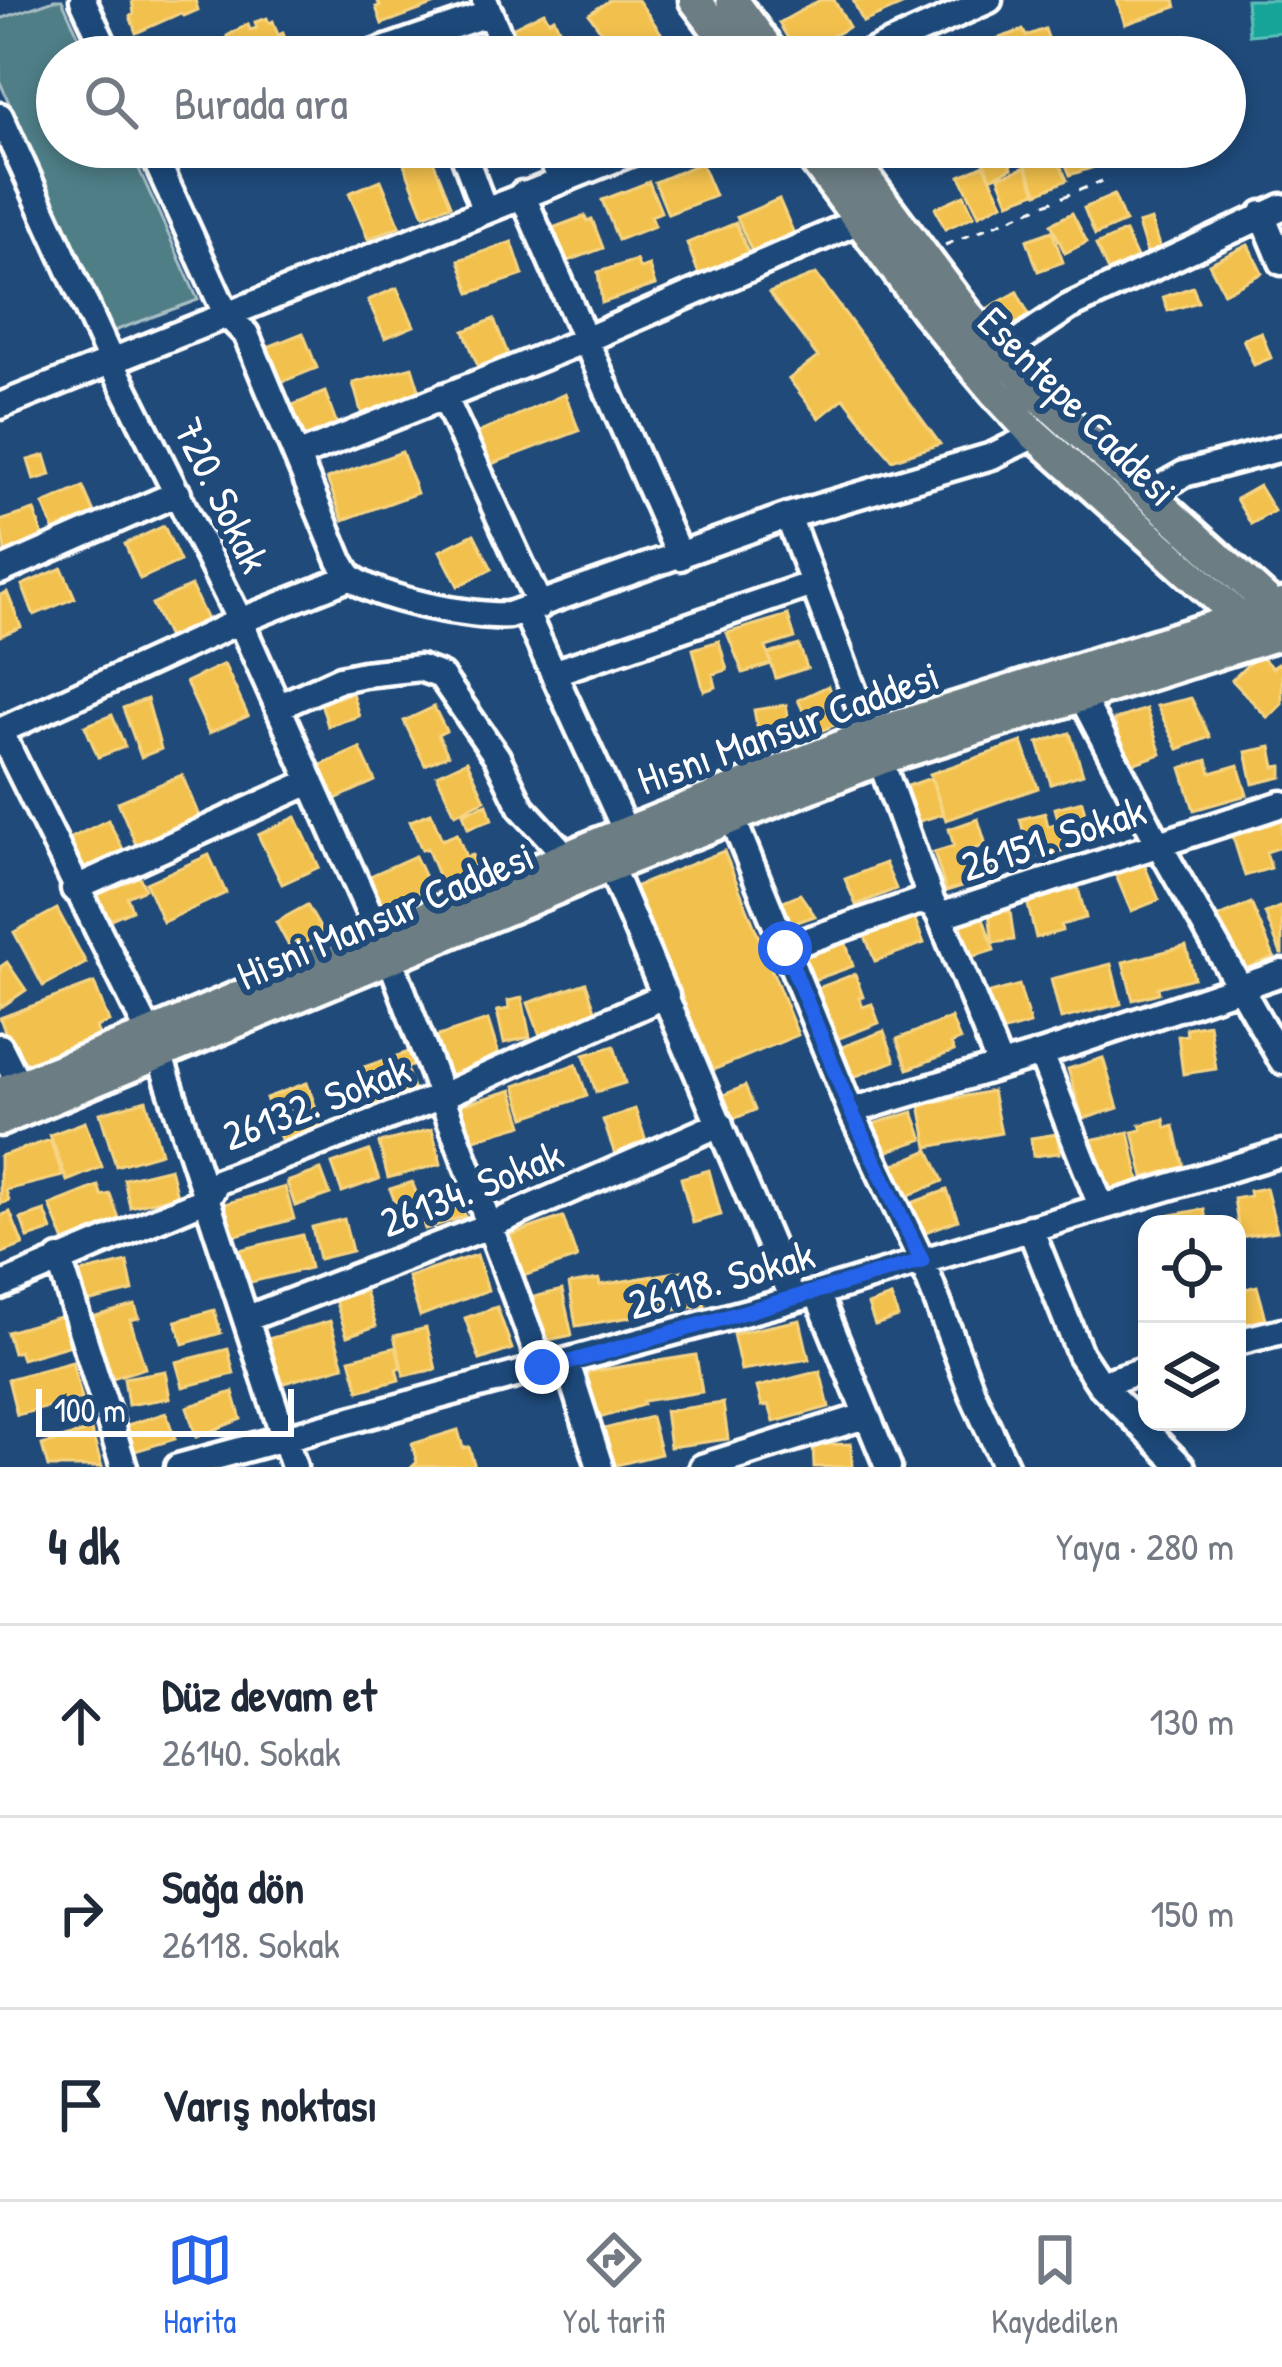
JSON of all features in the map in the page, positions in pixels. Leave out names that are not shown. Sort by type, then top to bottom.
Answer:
[{"type":"main road","points":[[695,0],[722,36]]},
{"type":"main road","points":[[732,0],[759,36]]},
{"type":"main road","name":"Esentepe Caddesi","points":[[821,168],[952,342],[1035,435],[1240,618]]},
{"type":"main road","name":"Esentepe Caddesi","points":[[858,168],[1000,353],[1052,410],[1280,617]]},
{"type":"main road","points":[[1140,529],[1197,603],[1198,618],[1186,636]]},
{"type":"main road","name":"Hısnı Mansur Caddesi","points":[[386,948],[626,832],[1240,618],[1280,617]]},
{"type":"main road","name":"Hisni Mansur Caddesi","points":[[0,1120],[153,1046],[386,948],[732,817],[875,747],[1081,696],[1280,617]]},
{"type":"main road","points":[[9,1089],[153,1046]]},
{"type":"street","points":[[83,0],[99,36]]},
{"type":"street","points":[[901,36],[957,6],[989,0]]},
{"type":"street","points":[[441,36],[487,6],[499,36]]},
{"type":"street","name":"720. Sokak","points":[[0,116],[111,361],[241,621],[0,731]]},
{"type":"street","points":[[160,168],[226,314],[246,334],[325,528],[351,577]]},
{"type":"street","points":[[468,168],[484,209]]},
{"type":"street","points":[[556,168],[560,178]]},
{"type":"street","points":[[0,406],[587,168]]},
{"type":"street","points":[[522,194],[680,557]]},
{"type":"street","points":[[1000,353],[1070,307],[1272,211],[1282,262]]},
{"type":"street","points":[[297,455],[585,340],[860,221]]},
{"type":"street","points":[[444,396],[554,673],[626,832]]},
{"type":"street","points":[[599,1467],[491,1226],[386,948],[241,621],[351,577],[467,615],[488,617],[532,609],[788,515],[992,456],[1035,435]]},
{"type":"street","points":[[1147,495],[1184,474],[1282,448]]},
{"type":"street","points":[[0,571],[178,493]]},
{"type":"street","points":[[788,515],[936,910],[1000,1066]]},
{"type":"street","points":[[554,673],[812,584]]},
{"type":"street","points":[[278,707],[340,679],[364,674],[419,668],[441,676],[497,757],[521,807],[567,857]]},
{"type":"street","points":[[1081,696],[1282,1061]]},
{"type":"street","points":[[0,731],[153,1046],[208,1198],[294,1467]]},
{"type":"street","points":[[74,889],[310,782]]},
{"type":"street","name":"26151. Sokak","points":[[785,948],[918,902],[936,910],[1282,804]]},
{"type":"street","points":[[732,817],[851,1111],[922,1261],[1006,1467]]},
{"type":"street","points":[[610,866],[719,1124],[888,1467]]},
{"type":"street","points":[[851,1111],[1041,1054],[1282,973]]},
{"type":"street","name":"26132. Sokak","points":[[0,1286],[208,1198],[217,1182],[442,1096],[665,995]]},
{"type":"street","points":[[0,1046],[9,1089]]},
{"type":"street","points":[[1041,1054],[1101,1206]]},
{"type":"street","name":"26134. Sokak","points":[[248,1318],[491,1226],[719,1124]]},
{"type":"street","name":"26118. Sokak","points":[[178,1467],[805,1296],[1282,1153]]},
{"type":"street","points":[[1030,1228],[1080,1354],[1100,1384],[1182,1467]]},
{"type":"street","points":[[59,1259],[124,1467]]},
{"type":"street","points":[[1246,1340],[1282,1331]]},
{"type":"street","points":[[1100,1384],[1138,1372]]},
{"type":"street","points":[[702,1467],[865,1416]]},
{"type":"path","points":[[921,254],[1102,181]]},
{"type":"green space","points":[[62,0],[78,36],[36,36],[36,165],[0,82],[0,19]]},
{"type":"green space","points":[[37,168],[138,168],[198,300],[109,333]]},
{"type":"building: Konut","points":[[132,0],[195,0],[198,10],[136,33],[130,16],[134,14]]},
{"type":"building: Konut","points":[[377,0],[444,0],[444,1],[382,24]]},
{"type":"building: Konut","points":[[610,0],[638,0],[663,36],[604,36],[589,14]]},
{"type":"building: Konut","points":[[820,0],[834,0],[849,27],[833,36],[787,36],[779,23]]},
{"type":"building: Konut","points":[[853,0],[911,0],[911,1],[863,22]]},
{"type":"building: Konut","points":[[1117,0],[1174,0],[1176,7],[1125,24]]},
{"type":"building: Konut","points":[[544,12],[549,21],[554,18],[563,36],[514,36],[512,28]]},
{"type":"building: Konut","points":[[267,18],[278,35],[284,36],[227,36],[248,24],[250,30],[257,28],[255,22]]},
{"type":"building: Konut","points":[[406,168],[436,168],[451,205],[424,215]]},
{"type":"building: Konut","points":[[689,168],[703,168],[715,196],[668,214],[655,182]]},
{"type":"building: Konut","points":[[986,168],[1003,203],[979,215],[960,176]]},
{"type":"building: Konut","points":[[987,168],[1012,168],[991,178]]},
{"type":"building: Konut","points":[[1026,168],[1036,192],[1009,202],[999,177]]},
{"type":"building: Konut","points":[[1027,168],[1062,168],[1067,180],[1038,193]]},
{"type":"building: Konut","points":[[381,180],[400,226],[368,239],[349,193]]},
{"type":"building: Konut","points":[[649,182],[661,212],[651,216],[655,226],[618,240],[602,200]]},
{"type":"building: Konut","points":[[964,195],[974,216],[945,229],[935,208]]},
{"type":"building: Konut","points":[[1114,195],[1125,222],[1095,235],[1084,208]]},
{"type":"building: Konut","points":[[779,199],[794,234],[752,252],[737,217]]},
{"type":"building: Konut","points":[[1072,213],[1087,242],[1065,253],[1051,224]]},
{"type":"building: Konut","points":[[585,216],[587,221],[592,219],[603,248],[563,263],[550,229]]},
{"type":"building: Konut","points":[[1151,220],[1160,249],[1147,253],[1138,224]]},
{"type":"building: Konut","points":[[736,223],[750,257],[700,277],[687,243]]},
{"type":"building: Konut","points":[[1052,231],[1063,262],[1038,271],[1027,240]]},
{"type":"building: Konut","points":[[1125,232],[1137,258],[1108,271],[1096,245]]},
{"type":"building: Konut","points":[[512,242],[523,275],[470,293],[459,260]]},
{"type":"building: Konut","points":[[1248,245],[1262,273],[1224,293],[1209,264]]},
{"type":"building: Konut","points":[[636,260],[640,269],[649,266],[655,285],[602,303],[598,272]]},
{"type":"building: Konut","points":[[816,274],[940,444],[892,460],[844,398],[819,418],[789,379],[818,357],[769,293]]},
{"type":"building: Konut","points":[[1193,287],[1198,302],[1168,311],[1163,297]]},
{"type":"building: Konut","points":[[397,288],[414,326],[385,338],[368,300]]},
{"type":"building: Konut","points":[[1017,292],[1030,317],[1002,333],[988,308]]},
{"type":"building: Konut","points":[[494,319],[509,357],[479,369],[464,331]]},
{"type":"building: Konut","points":[[1261,332],[1271,358],[1254,365],[1243,339]]},
{"type":"building: Konut","points":[[303,333],[317,368],[274,385],[260,350]]},
{"type":"building: Konut","points":[[412,367],[422,399],[362,415],[353,383]]},
{"type":"building: Konut","points":[[325,392],[338,427],[299,442],[285,408]]},
{"type":"building: Konut","points":[[565,394],[579,431],[481,468],[469,437]]},
{"type":"building: Konut","points":[[402,452],[417,493],[343,520],[327,479]]},
{"type":"building: Konut","points":[[45,455],[51,475],[34,480],[28,460]]},
{"type":"building: Konut","points":[[1259,486],[1274,511],[1251,524],[1236,499]]},
{"type":"building: Konut","points":[[83,487],[96,517],[56,534],[43,504]]},
{"type":"building: Konut","points":[[34,510],[44,540],[5,553],[0,521]]},
{"type":"building: Konut","points":[[164,526],[180,561],[140,579],[125,544]]},
{"type":"building: Konut","points":[[474,534],[492,569],[458,586],[440,551]]},
{"type":"building: Konut","points":[[62,568],[75,598],[34,615],[22,585]]},
{"type":"building: Konut","points":[[191,586],[207,620],[168,638],[152,604]]},
{"type":"building: Konut","points":[[7,592],[21,627],[0,636],[0,595]]},
{"type":"building: Konut","points":[[788,615],[795,638],[766,647],[771,664],[743,673],[727,633]]},
{"type":"building: Konut","points":[[719,641],[727,670],[713,674],[716,687],[704,691],[693,649]]},
{"type":"building: Konut","points":[[799,645],[807,668],[776,678],[768,654]]},
{"type":"building: Konut","points":[[1259,654],[1272,668],[1282,661],[1282,704],[1268,718],[1232,680]]},
{"type":"building: Konut","points":[[224,664],[248,716],[209,733],[186,682]]},
{"type":"building: Konut","points":[[828,686],[843,721],[814,734],[798,700]]},
{"type":"building: Konut","points":[[352,693],[359,716],[328,726],[321,703]]},
{"type":"building: Konut","points":[[1191,698],[1210,737],[1178,749],[1157,706]]},
{"type":"building: Konut","points":[[147,699],[161,749],[141,757],[123,708]]},
{"type":"building: Konut","points":[[786,705],[793,741],[761,747],[754,710]]},
{"type":"building: Konut","points":[[434,707],[446,731],[438,735],[448,755],[425,765],[404,721]]},
{"type":"building: Konut","points":[[1146,709],[1161,754],[1129,765],[1114,720]]},
{"type":"building: Konut","points":[[112,715],[125,747],[98,757],[85,726]]},
{"type":"building: Konut","points":[[1070,733],[1083,774],[1051,784],[1038,743]]},
{"type":"building: Konut","points":[[1022,742],[1038,788],[946,820],[930,774]]},
{"type":"building: Konut","points":[[1271,747],[1275,767],[1282,766],[1282,777],[1253,784],[1246,752]]},
{"type":"building: Konut","points":[[360,748],[375,781],[333,800],[317,767]]},
{"type":"building: Konut","points":[[1207,760],[1211,773],[1238,765],[1247,795],[1194,810],[1181,768]]},
{"type":"building: Konut","points":[[467,761],[485,800],[455,814],[437,775]]},
{"type":"building: Konut","points":[[182,775],[201,821],[137,847],[118,802]]},
{"type":"building: Konut","points":[[931,778],[943,814],[914,823],[902,788]]},
{"type":"building: Konut","points":[[1082,801],[1091,837],[1023,861],[1020,849],[1028,847],[1020,819],[1045,813],[1048,826],[1059,823],[1055,808]]},
{"type":"building: Konut","points":[[487,804],[492,820],[468,828],[463,813]]},
{"type":"building: Konut","points":[[431,813],[442,840],[457,834],[466,857],[472,855],[479,870],[442,885],[410,821]]},
{"type":"building: Konut","points":[[296,817],[319,867],[282,884],[258,835]]},
{"type":"building: Konut","points":[[1282,818],[1282,847],[1266,852],[1271,868],[1245,876],[1232,834]]},
{"type":"building: Konut","points":[[978,819],[986,845],[961,853],[963,861],[994,852],[1001,874],[946,891],[934,852],[954,846],[949,829]]},
{"type":"building: Konut","points":[[108,820],[125,853],[78,876],[61,843]]},
{"type":"building: Konut","points":[[724,851],[798,1035],[708,1072],[634,887]]},
{"type":"building: Konut","points":[[209,855],[226,893],[163,922],[146,883]]},
{"type":"building: Konut","points":[[415,856],[430,888],[374,913],[359,881]]},
{"type":"building: Konut","points":[[1143,862],[1159,900],[1131,911],[1115,873]]},
{"type":"building: Konut","points":[[885,863],[896,889],[856,905],[845,879]]},
{"type":"building: Konut","points":[[139,876],[145,889],[127,897],[132,910],[104,922],[93,896]]},
{"type":"building: Konut","points":[[1078,888],[1086,918],[1036,938],[1027,901]]},
{"type":"building: Konut","points":[[800,894],[815,916],[780,928],[773,905]]},
{"type":"building: Konut","points":[[1251,903],[1274,957],[1235,973],[1212,920]]},
{"type":"building: Konut","points":[[307,905],[323,933],[291,950],[276,922]]},
{"type":"building: Konut","points":[[1282,906],[1282,954],[1281,954],[1265,913]]},
{"type":"building: Konut","points":[[910,907],[924,943],[875,961],[861,926]]},
{"type":"building: Konut","points":[[57,909],[86,963],[43,986],[14,932]]},
{"type":"building: Konut","points":[[980,909],[994,950],[972,957],[958,916]]},
{"type":"building: Konut","points":[[1010,911],[1014,940],[993,943],[989,913]]},
{"type":"building: Konut","points":[[843,934],[853,966],[811,981],[800,953]]},
{"type":"building: Konut","points":[[1186,946],[1194,978],[1158,987],[1159,993],[1133,1000],[1123,962]]},
{"type":"building: Konut","points":[[7,962],[26,990],[0,1008],[0,967]]},
{"type":"building: Konut","points":[[1111,964],[1121,1004],[1061,1019],[1051,979]]},
{"type":"building: Konut","points":[[855,974],[863,1007],[872,1004],[879,1023],[837,1039],[818,988]]},
{"type":"building: Konut","points":[[94,983],[109,1022],[96,1027],[100,1038],[18,1068],[0,1018]]},
{"type":"building: Konut","points":[[586,983],[597,1015],[540,1035],[528,1003]]},
{"type":"building: Konut","points":[[1019,985],[1030,1024],[994,1034],[983,995]]},
{"type":"building: Konut","points":[[522,998],[530,1037],[504,1043],[497,1011],[509,1009],[508,1001]]},
{"type":"building: Konut","points":[[951,1018],[960,1040],[951,1044],[954,1051],[908,1069],[897,1039]]},
{"type":"building: Konut","points":[[488,1020],[500,1058],[442,1077],[429,1039]]},
{"type":"building: Konut","points":[[1209,1024],[1216,1069],[1183,1074],[1178,1036],[1187,1035],[1186,1028]]},
{"type":"building: Konut","points":[[884,1031],[895,1061],[851,1078],[839,1048]]},
{"type":"building: Konut","points":[[614,1046],[625,1083],[596,1092],[584,1055]]},
{"type":"building: Konut","points":[[412,1051],[417,1064],[406,1068],[414,1092],[371,1107],[358,1069]]},
{"type":"building: Konut","points":[[1103,1058],[1118,1108],[1083,1119],[1068,1069]]},
{"type":"building: Konut","points":[[576,1064],[587,1096],[525,1117],[515,1086]]},
{"type":"building: Konut","points":[[307,1083],[324,1130],[283,1145],[266,1098]]},
{"type":"building: Konut","points":[[745,1086],[755,1110],[731,1120],[721,1096]]},
{"type":"building: Konut","points":[[512,1090],[523,1125],[468,1141],[458,1106]]},
{"type":"building: Konut","points":[[992,1091],[1001,1133],[928,1147],[920,1105]]},
{"type":"building: Konut","points":[[146,1100],[161,1153],[116,1166],[100,1113]]},
{"type":"building: Konut","points":[[635,1109],[648,1146],[616,1157],[603,1120]]},
{"type":"building: Konut","points":[[913,1112],[923,1139],[879,1154],[869,1125]]},
{"type":"building: Konut","points":[[1164,1119],[1166,1128],[1174,1126],[1184,1167],[1144,1177],[1133,1132],[1142,1130],[1140,1125]]},
{"type":"building: Konut","points":[[85,1122],[102,1167],[67,1181],[50,1135]]},
{"type":"building: Konut","points":[[432,1129],[441,1164],[388,1178],[379,1143]]},
{"type":"building: Konut","points":[[1129,1132],[1140,1185],[1101,1193],[1090,1140]]},
{"type":"building: Konut","points":[[1057,1134],[1060,1153],[1033,1156],[1031,1138]]},
{"type":"building: Konut","points":[[50,1140],[63,1176],[6,1190],[9,1201],[0,1204],[0,1156]]},
{"type":"building: Konut","points":[[929,1150],[943,1181],[898,1200],[884,1169]]},
{"type":"building: Konut","points":[[369,1151],[379,1179],[342,1192],[332,1164]]},
{"type":"building: Konut","points":[[170,1168],[177,1196],[130,1207],[124,1179]]},
{"type":"building: Konut","points":[[321,1170],[330,1194],[295,1206],[287,1182]]},
{"type":"building: Konut","points":[[709,1170],[721,1215],[693,1223],[681,1178]]},
{"type":"building: Konut","points":[[412,1182],[418,1197],[454,1185],[465,1216],[425,1229],[415,1201],[397,1207],[390,1189]]},
{"type":"building: Konut","points":[[98,1186],[102,1196],[110,1194],[120,1221],[65,1242],[50,1205]]},
{"type":"building: Konut","points":[[285,1187],[294,1219],[233,1236],[224,1204]]},
{"type":"building: Konut","points":[[1266,1188],[1277,1231],[1246,1236],[1246,1215],[1237,1215],[1234,1199],[1250,1196],[1249,1191]]},
{"type":"building: Konut","points":[[947,1190],[958,1220],[917,1235],[906,1205]]},
{"type":"building: Konut","points":[[1204,1209],[1205,1215],[1172,1215]]},
{"type":"building: Konut","points":[[45,1211],[52,1230],[28,1238],[21,1219]]},
{"type":"building: Konut","points":[[10,1212],[23,1245],[0,1254],[0,1216]]},
{"type":"building: Konut","points":[[563,1217],[577,1258],[523,1276],[510,1235]]},
{"type":"building: Konut","points":[[344,1219],[352,1251],[319,1259],[312,1227]]},
{"type":"building: Konut","points":[[302,1235],[310,1268],[247,1283],[239,1250]]},
{"type":"building: Konut","points":[[477,1255],[488,1290],[420,1316],[408,1277]]},
{"type":"building: Konut","points":[[127,1262],[133,1291],[83,1303],[76,1274]]},
{"type":"building: Konut","points":[[699,1268],[705,1305],[576,1326],[569,1284],[599,1279],[600,1285]]},
{"type":"building: Konut","points":[[1257,1286],[1267,1322],[1246,1328],[1246,1289]]},
{"type":"building: Konut","points":[[562,1290],[572,1335],[539,1342],[529,1298]]},
{"type":"building: Konut","points":[[365,1291],[376,1326],[347,1336],[335,1300]]},
{"type":"building: Konut","points":[[891,1297],[898,1317],[875,1325],[868,1305]]},
{"type":"building: Konut","points":[[135,1305],[139,1318],[130,1320],[145,1368],[112,1378],[88,1318]]},
{"type":"building: Konut","points":[[497,1307],[512,1349],[480,1360],[465,1318]]},
{"type":"building: Konut","points":[[214,1310],[221,1333],[183,1344],[176,1321]]},
{"type":"building: Konut","points":[[66,1315],[75,1344],[22,1359],[19,1351],[13,1353],[7,1332]]},
{"type":"building: Konut","points":[[800,1320],[809,1359],[741,1370],[733,1334]]},
{"type":"building: Konut","points":[[330,1321],[344,1366],[281,1384],[268,1339]]},
{"type":"building: Konut","points":[[426,1328],[436,1369],[404,1376],[394,1336]]},
{"type":"building: Konut","points":[[396,1347],[399,1380],[359,1391],[350,1359]]},
{"type":"building: Konut","points":[[228,1349],[234,1374],[183,1387],[176,1362]]},
{"type":"building: Konut","points":[[696,1355],[702,1392],[643,1401],[643,1405],[590,1421],[575,1374]]},
{"type":"building: Konut","points":[[72,1362],[82,1399],[17,1415],[8,1379]]},
{"type":"building: Konut","points":[[165,1371],[170,1398],[128,1405],[124,1378]]},
{"type":"building: Konut","points":[[820,1371],[829,1407],[774,1422],[769,1405],[762,1406],[757,1387]]},
{"type":"building: Konut","points":[[233,1392],[241,1419],[196,1437],[187,1407]]},
{"type":"building: Konut","points":[[723,1403],[728,1439],[670,1447],[665,1411]]},
{"type":"building: Konut","points":[[166,1413],[175,1439],[132,1452],[124,1426]]},
{"type":"building: Konut","points":[[651,1417],[661,1454],[609,1467],[596,1431]]},
{"type":"building: Konut","points":[[91,1430],[102,1467],[48,1467],[42,1445]]},
{"type":"building: Konut","points":[[458,1430],[475,1467],[412,1467],[417,1462],[412,1444]]},
{"type":"building: Konut","points":[[851,1444],[852,1467],[814,1467],[813,1445]]},
{"type":"building: Kamu","points":[[1246,0],[1282,0],[1282,32],[1249,35]]},
{"type":"route","points":[[542,1367],[922,1261],[851,1111],[785,948]]}]
